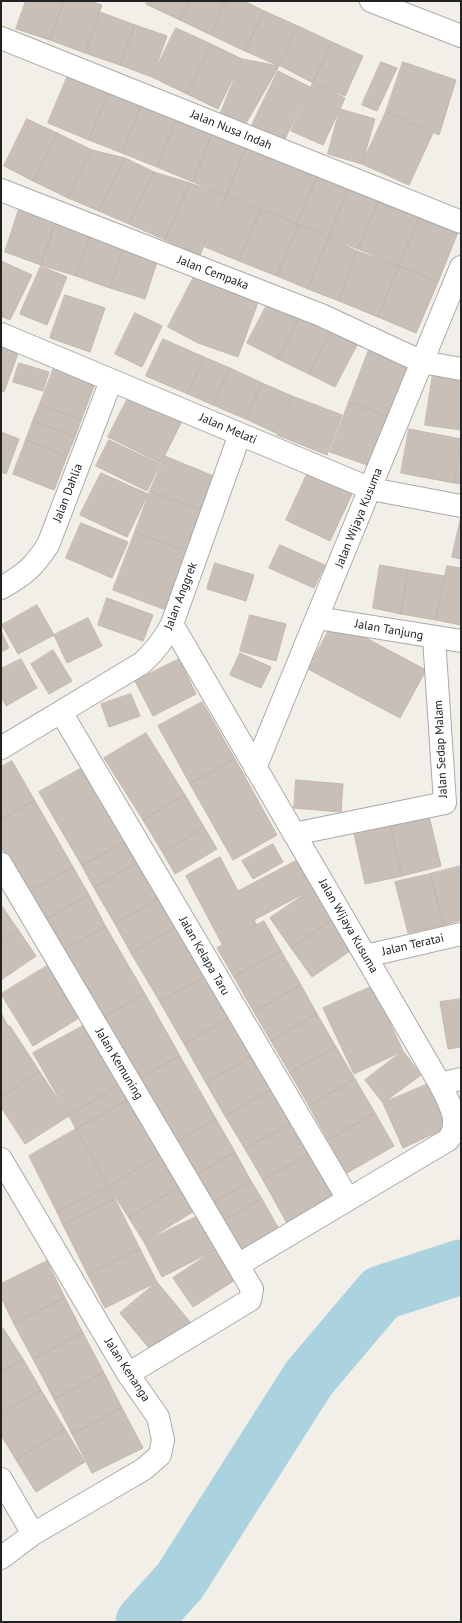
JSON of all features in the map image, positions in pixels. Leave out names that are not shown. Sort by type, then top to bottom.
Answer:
[{"type":"street","points":[[371,1],[461,36]]},
{"type":"street","name":"Jalan Nusa Indah","points":[[1,38],[461,222]]},
{"type":"street","name":"Jalan Cempaka","points":[[1,190],[320,315],[422,362],[461,369]]},
{"type":"street","name":"Jalan Wijaya Kusuma","points":[[255,768],[371,489],[461,266]]},
{"type":"street","name":"Jalan Melati","points":[[1,334],[371,489],[461,506]]},
{"type":"street","name":"Jalan Dahlia","points":[[1,588],[20,577],[36,564],[48,545],[112,381]]},
{"type":"street","name":"Jalan Anggrek","points":[[1,748],[142,663],[154,652],[164,639],[172,624],[240,434]]},
{"type":"street","name":"Jalan Tanjung","points":[[318,618],[434,638],[461,641]]},
{"type":"street","name":"Jalan Wijaya Kusuma","points":[[172,624],[440,1084],[456,1118],[457,1128],[454,1135],[448,1140],[348,1199]]},
{"type":"street","name":"Jalan Sedap Malam","points":[[294,834],[445,803],[434,638]]},
{"type":"street","name":"Jalan Kelapa Taru","points":[[61,712],[348,1199]]},
{"type":"street","name":"Jalan Kemuning","points":[[1,864],[252,1289],[250,1300],[128,1374]]},
{"type":"street","name":"Jalan Teratai","points":[[366,956],[461,934]]},
{"type":"street","points":[[440,1084],[461,1079]]},
{"type":"street","name":"Jalan Kenanga","points":[[1,1160],[128,1374],[158,1417],[163,1440],[160,1455],[144,1469],[33,1534],[1,1558]]},
{"type":"street","points":[[238,1265],[348,1199]]},
{"type":"street","points":[[1,1480],[33,1534]]},
{"type":"building","points":[[26,1],[64,1],[50,40],[16,29]]},
{"type":"building","points":[[64,1],[90,1],[102,5],[85,53],[50,40]]},
{"type":"building","points":[[147,1],[189,1],[180,20],[146,4]]},
{"type":"building","points":[[189,1],[226,1],[211,35],[180,20]]},
{"type":"building","points":[[226,1],[244,1],[264,11],[245,51],[211,35]]},
{"type":"building","points":[[264,11],[298,26],[279,66],[245,51]]},
{"type":"building","points":[[100,12],[135,25],[120,65],[85,53]]},
{"type":"building","points":[[135,25],[167,36],[152,77],[120,65]]},
{"type":"building","points":[[298,26],[332,42],[313,83],[279,65]]},
{"type":"building","points":[[176,28],[211,44],[187,94],[152,77]]},
{"type":"building","points":[[332,42],[363,56],[345,96],[313,83]]},
{"type":"building","points":[[211,44],[242,59],[218,109],[187,94]]},
{"type":"building","points":[[242,59],[279,66],[245,125],[220,115]]},
{"type":"building","points":[[381,62],[397,68],[377,111],[362,105]]},
{"type":"building","points":[[403,62],[456,80],[439,135],[386,112]]},
{"type":"building","points":[[71,68],[112,85],[89,140],[48,123]]},
{"type":"building","points":[[278,71],[310,87],[284,141],[252,125]]},
{"type":"building","points":[[313,83],[345,98],[323,145],[291,131]]},
{"type":"building","points":[[112,85],[144,99],[122,153],[89,140]]},
{"type":"building","points":[[144,99],[179,113],[157,167],[122,153]]},
{"type":"building","points":[[340,109],[375,119],[362,164],[328,154]]},
{"type":"building","points":[[386,112],[433,133],[409,185],[362,164]]},
{"type":"building","points":[[179,113],[215,127],[193,182],[157,167]]},
{"type":"building","points":[[27,119],[57,133],[33,181],[4,166]]},
{"type":"building","points":[[215,127],[249,141],[226,196],[193,182]]},
{"type":"building","points":[[57,133],[92,150],[68,198],[33,181]]},
{"type":"building","points":[[249,141],[320,170],[297,224],[226,196]]},
{"type":"building","points":[[92,150],[125,158],[99,211],[68,198]]},
{"type":"building","points":[[125,158],[154,172],[129,224],[99,211]]},
{"type":"building","points":[[320,170],[351,182],[329,237],[297,224]]},
{"type":"building","points":[[154,172],[190,183],[165,240],[129,224]]},
{"type":"building","points":[[351,182],[381,195],[358,249],[329,237]]},
{"type":"building","points":[[190,183],[226,196],[200,255],[165,240]]},
{"type":"building","points":[[381,195],[422,211],[399,266],[358,249]]},
{"type":"building","points":[[226,196],[261,209],[239,261],[205,247]]},
{"type":"building","points":[[20,206],[57,218],[41,265],[5,252]]},
{"type":"building","points":[[261,209],[299,225],[277,276],[239,261]]},
{"type":"building","points":[[422,211],[460,227],[438,282],[399,266]]},
{"type":"building","points":[[57,218],[92,230],[76,276],[41,265]]},
{"type":"building","points":[[299,225],[329,237],[308,289],[277,276]]},
{"type":"building","points":[[92,230],[126,242],[110,288],[76,276]]},
{"type":"building","points":[[329,237],[357,251],[339,301],[308,289]]},
{"type":"building","points":[[126,242],[160,253],[145,299],[110,288]]},
{"type":"building","points":[[357,251],[399,266],[378,317],[339,301]]},
{"type":"building","points":[[1,261],[32,275],[10,320],[1,316]]},
{"type":"building","points":[[41,266],[67,277],[47,325],[20,314]]},
{"type":"building","points":[[399,266],[438,282],[416,333],[378,317]]},
{"type":"building","points":[[198,269],[260,297],[238,357],[198,343],[168,327]]},
{"type":"building","points":[[65,295],[105,308],[90,352],[50,338]]},
{"type":"building","points":[[269,301],[300,316],[278,359],[247,343]]},
{"type":"building","points":[[135,313],[162,326],[142,367],[115,354]]},
{"type":"building","points":[[300,316],[331,332],[309,374],[278,359]]},
{"type":"building","points":[[331,332],[357,345],[335,387],[309,374]]},
{"type":"building","points":[[163,339],[204,357],[188,394],[146,376]]},
{"type":"building","points":[[1,341],[20,348],[4,392],[1,391]]},
{"type":"building","points":[[370,347],[412,362],[391,418],[349,402]]},
{"type":"building","points":[[204,357],[230,368],[213,405],[188,394]]},
{"type":"building","points":[[19,363],[49,372],[43,391],[13,382]]},
{"type":"building","points":[[55,365],[96,381],[81,420],[40,404]]},
{"type":"building","points":[[230,368],[262,383],[246,419],[213,405]]},
{"type":"building","points":[[433,373],[461,378],[461,430],[425,425]]},
{"type":"building","points":[[262,383],[292,396],[276,433],[246,419]]},
{"type":"building","points":[[132,390],[185,415],[161,463],[108,437]]},
{"type":"building","points":[[292,396],[342,415],[327,455],[277,435]]},
{"type":"building","points":[[349,402],[391,418],[373,467],[330,452]]},
{"type":"building","points":[[40,404],[81,420],[75,437],[33,421]]},
{"type":"building","points":[[33,421],[75,437],[67,456],[26,440]]},
{"type":"building","points":[[409,429],[461,439],[454,483],[401,473]]},
{"type":"building","points":[[1,432],[19,439],[6,474],[1,472]]},
{"type":"building","points":[[26,440],[67,456],[54,490],[13,474]]},
{"type":"building","points":[[109,440],[160,464],[147,491],[96,466]]},
{"type":"building","points":[[461,448],[461,484],[454,483]]},
{"type":"building","points":[[165,456],[216,477],[203,511],[150,491]]},
{"type":"building","points":[[308,472],[353,492],[330,541],[286,520]]},
{"type":"building","points":[[101,473],[148,494],[127,537],[80,515]]},
{"type":"building","points":[[150,491],[203,511],[188,552],[135,532]]},
{"type":"building","points":[[461,517],[461,559],[452,557]]},
{"type":"building","points":[[81,523],[128,542],[112,578],[66,558]]},
{"type":"building","points":[[135,532],[188,552],[166,610],[113,590]]},
{"type":"building","points":[[280,545],[325,565],[314,588],[269,568]]},
{"type":"building","points":[[215,563],[254,575],[246,601],[207,589]]},
{"type":"building","points":[[380,565],[408,570],[401,614],[373,608]]},
{"type":"building","points":[[447,566],[461,568],[461,625],[436,620]]},
{"type":"building","points":[[408,570],[444,576],[436,620],[401,614]]},
{"type":"building","points":[[107,598],[153,615],[143,641],[98,625]]},
{"type":"building","points":[[37,605],[54,635],[18,654],[2,625]]},
{"type":"building","points":[[250,615],[286,624],[276,661],[240,651]]},
{"type":"building","points":[[88,618],[102,646],[67,663],[54,635]]},
{"type":"building","points":[[334,621],[426,670],[400,718],[308,669]]},
{"type":"building","points":[[1,631],[9,648],[1,652]]},
{"type":"building","points":[[53,650],[72,681],[49,694],[31,664]]},
{"type":"building","points":[[240,653],[271,667],[261,688],[230,675]]},
{"type":"building","points":[[21,659],[37,688],[6,706],[1,696],[1,669]]},
{"type":"building","points":[[179,659],[196,694],[153,716],[135,681]]},
{"type":"building","points":[[131,694],[140,716],[109,727],[101,704]]},
{"type":"building","points":[[202,702],[235,759],[190,784],[158,726]]},
{"type":"building","points":[[146,733],[185,795],[143,820],[104,758]]},
{"type":"building","points":[[235,759],[277,835],[233,860],[190,784]]},
{"type":"building","points":[[12,761],[35,801],[1,819],[1,767]]},
{"type":"building","points":[[89,764],[132,838],[82,866],[39,792]]},
{"type":"building","points":[[296,780],[343,784],[341,812],[294,808]]},
{"type":"building","points":[[185,795],[204,827],[163,853],[143,820]]},
{"type":"building","points":[[35,801],[73,867],[28,893],[1,847],[1,819]]},
{"type":"building","points":[[429,816],[441,866],[402,876],[390,825]]},
{"type":"building","points":[[390,825],[402,876],[365,884],[354,833]]},
{"type":"building","points":[[204,827],[217,849],[175,874],[163,853]]},
{"type":"building","points":[[132,838],[144,859],[94,888],[82,866]]},
{"type":"building","points":[[273,844],[283,862],[253,879],[242,861]]},
{"type":"building","points":[[220,857],[238,891],[299,859],[314,888],[254,920],[257,925],[222,944],[186,876]]},
{"type":"building","points":[[144,859],[165,895],[115,924],[94,888]]},
{"type":"building","points":[[461,866],[461,920],[444,925],[430,874]]},
{"type":"building","points":[[73,867],[89,895],[43,921],[28,893]]},
{"type":"building","points":[[430,874],[444,925],[408,933],[395,882]]},
{"type":"building","points":[[314,888],[335,918],[291,948],[270,918]]},
{"type":"building","points":[[89,895],[106,927],[61,952],[43,921]]},
{"type":"building","points":[[165,895],[181,924],[131,953],[115,924]]},
{"type":"building","points":[[1,905],[19,931],[1,943]]},
{"type":"building","points":[[335,918],[356,947],[312,977],[291,948]]},
{"type":"building","points":[[264,921],[281,951],[234,977],[217,948]]},
{"type":"building","points":[[181,924],[210,974],[160,1002],[131,953]]},
{"type":"building","points":[[106,927],[145,994],[99,1019],[61,952]]},
{"type":"building","points":[[19,931],[36,956],[1,980],[1,943]]},
{"type":"building","points":[[281,951],[301,985],[254,1012],[234,977]]},
{"type":"building","points":[[47,966],[79,1018],[33,1046],[1,994]]},
{"type":"building","points":[[210,974],[234,1015],[184,1044],[160,1002]]},
{"type":"building","points":[[301,985],[317,1014],[271,1041],[254,1012]]},
{"type":"building","points":[[373,986],[403,1051],[354,1074],[323,1008]]},
{"type":"building","points":[[145,994],[180,1056],[134,1081],[99,1019]]},
{"type":"building","points":[[461,999],[461,1047],[448,1049],[440,1002]]},
{"type":"building","points":[[1,1013],[8,1026],[1,1030]]},
{"type":"building","points":[[317,1014],[336,1047],[290,1073],[271,1041]]},
{"type":"building","points":[[234,1015],[256,1054],[206,1083],[184,1044]]},
{"type":"building","points":[[10,1026],[40,1072],[1,1097],[1,1032]]},
{"type":"building","points":[[83,1026],[120,1084],[69,1116],[33,1053]]},
{"type":"building","points":[[336,1047],[355,1079],[309,1106],[290,1073]]},
{"type":"building","points":[[403,1051],[421,1075],[383,1103],[365,1080]]},
{"type":"building","points":[[256,1054],[276,1087],[225,1116],[206,1083]]},
{"type":"building","points":[[180,1056],[216,1119],[171,1145],[134,1081]]},
{"type":"building","points":[[40,1072],[69,1116],[25,1144],[1,1107],[1,1097]]},
{"type":"building","points":[[355,1079],[375,1113],[328,1140],[309,1106]]},
{"type":"building","points":[[120,1084],[130,1099],[76,1129],[69,1116]]},
{"type":"building","points":[[428,1084],[448,1127],[403,1148],[383,1103]]},
{"type":"building","points":[[276,1087],[295,1121],[245,1149],[225,1116]]},
{"type":"building","points":[[130,1099],[164,1152],[109,1187],[76,1129]]},
{"type":"building","points":[[375,1113],[394,1146],[347,1173],[328,1140]]},
{"type":"building","points":[[216,1119],[235,1152],[190,1178],[171,1145]]},
{"type":"building","points":[[295,1121],[313,1152],[263,1180],[245,1149]]},
{"type":"building","points":[[76,1129],[109,1187],[57,1212],[29,1156]]},
{"type":"building","points":[[164,1152],[184,1184],[129,1218],[109,1187]]},
{"type":"building","points":[[235,1152],[251,1181],[206,1206],[190,1178]]},
{"type":"building","points":[[313,1152],[338,1197],[288,1225],[263,1180]]},
{"type":"building","points":[[251,1181],[262,1199],[216,1225],[206,1206]]},
{"type":"building","points":[[184,1184],[199,1208],[144,1242],[129,1218]]},
{"type":"building","points":[[109,1187],[115,1199],[63,1225],[57,1212]]},
{"type":"building","points":[[115,1199],[140,1249],[88,1275],[63,1225]]},
{"type":"building","points":[[262,1199],[279,1229],[233,1255],[216,1225]]},
{"type":"building","points":[[198,1216],[215,1250],[162,1277],[144,1242]]},
{"type":"building","points":[[140,1249],[157,1282],[105,1308],[88,1275]]},
{"type":"building","points":[[215,1250],[235,1280],[193,1307],[173,1278]]},
{"type":"building","points":[[47,1261],[65,1298],[14,1324],[1,1297],[1,1284]]},
{"type":"building","points":[[157,1282],[191,1323],[153,1353],[120,1313]]},
{"type":"building","points":[[65,1298],[83,1333],[33,1359],[14,1324]]},
{"type":"building","points":[[3,1328],[23,1359],[1,1372],[1,1329]]},
{"type":"building","points":[[83,1333],[104,1373],[54,1399],[33,1359]]},
{"type":"building","points":[[23,1359],[41,1390],[1,1414],[1,1372]]},
{"type":"building","points":[[104,1373],[122,1408],[72,1434],[54,1399]]},
{"type":"building","points":[[41,1390],[65,1429],[16,1460],[1,1435],[1,1414]]},
{"type":"building","points":[[122,1408],[143,1448],[92,1473],[72,1434]]},
{"type":"building","points":[[65,1429],[85,1462],[36,1492],[16,1460]]},
{"type":"waterway","points":[[143,1622],[180,1581],[309,1378],[381,1293],[461,1267]]}]
